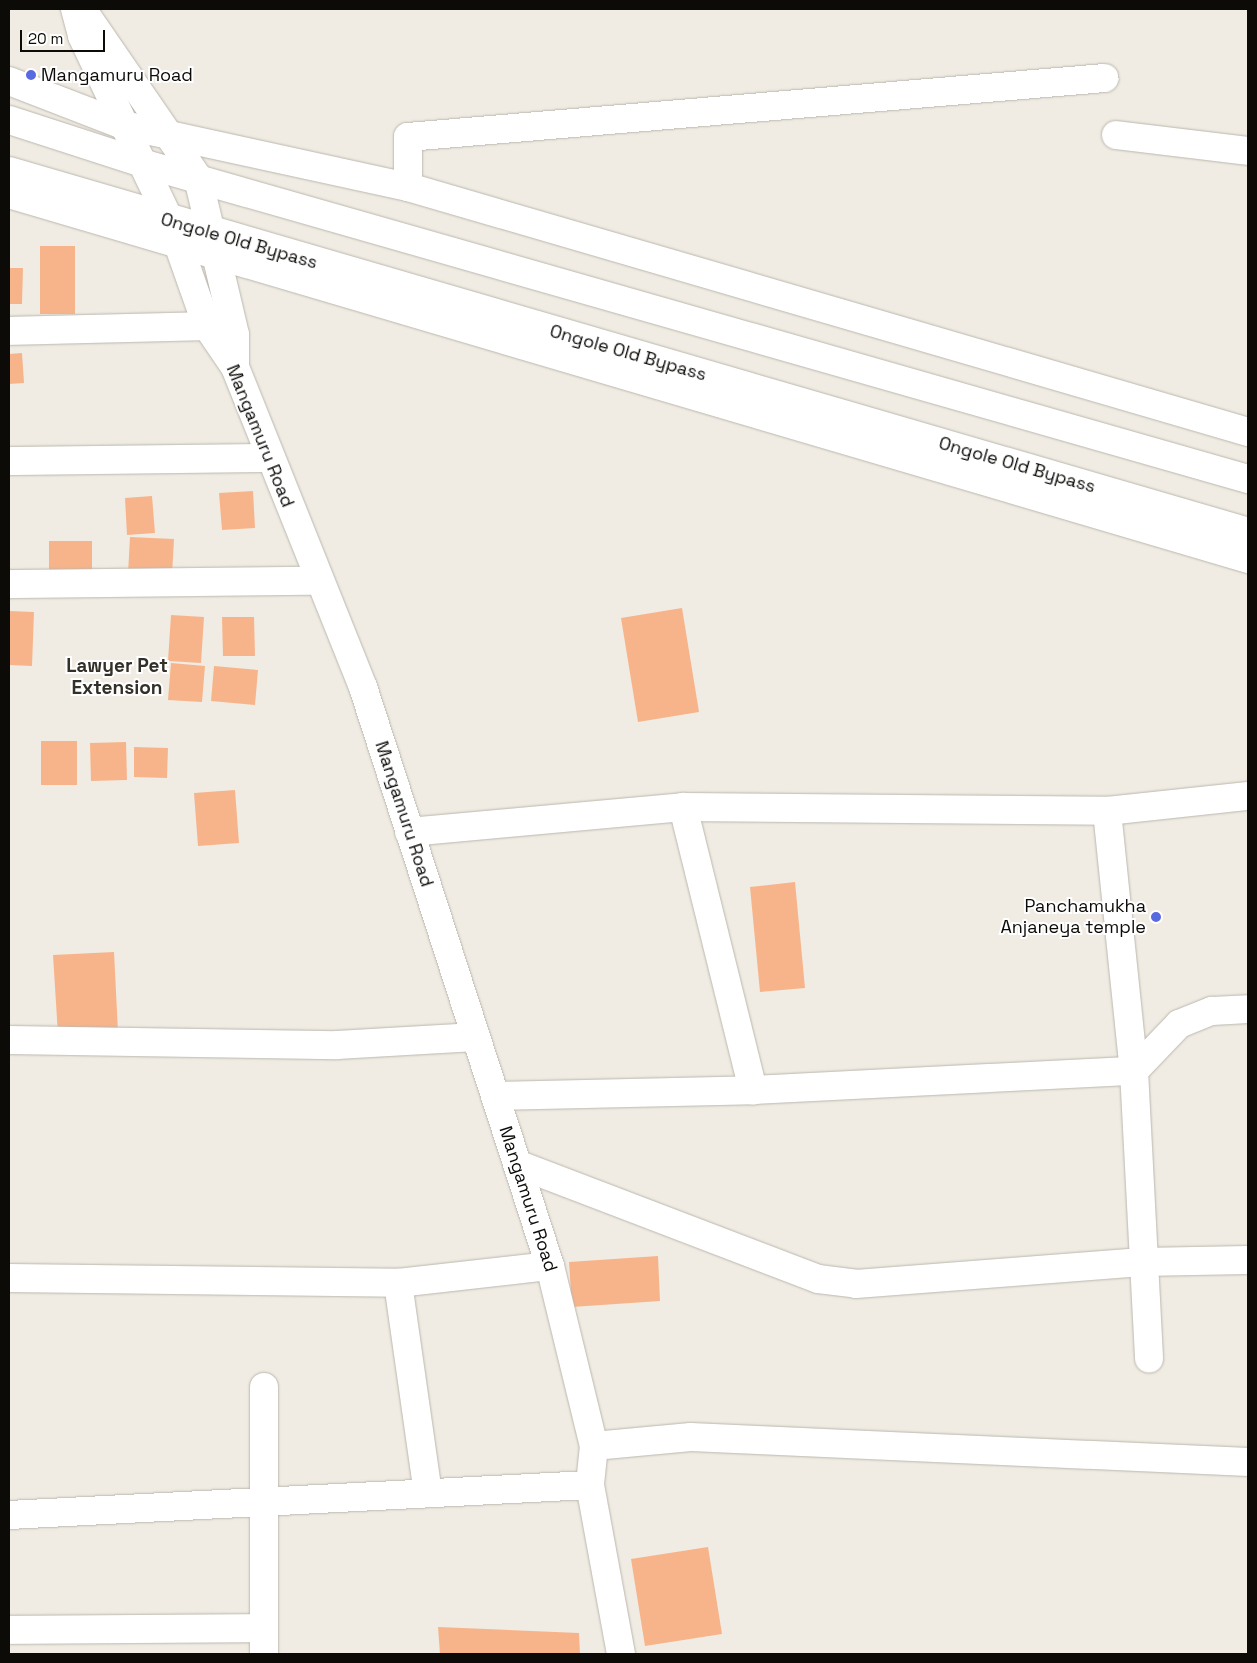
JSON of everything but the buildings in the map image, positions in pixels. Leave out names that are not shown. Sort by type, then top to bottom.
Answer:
[{"type":"street","name":"Mangamuru Road","points":[[75,9],[82,36],[123,125],[145,164],[170,221],[207,326],[235,367],[268,458],[363,687],[550,1266],[594,1446],[590,1485],[621,1654]]},
{"type":"street","points":[[81,9],[198,178],[217,246],[235,335],[235,367]]},
{"type":"street","points":[[408,187],[408,137],[1105,78]]},
{"type":"street","points":[[9,81],[123,125],[170,138],[408,187],[1248,432]]},
{"type":"street","points":[[9,120],[145,164],[1248,479]]},
{"type":"street","points":[[1116,136],[1248,151]]},
{"type":"street","name":"Ongole Old Bypass","points":[[9,172],[170,221],[217,246],[1248,532]]},
{"type":"street","points":[[9,194],[180,246],[217,246],[1248,559]]},
{"type":"street","points":[[9,331],[207,326]]},
{"type":"street","points":[[9,461],[268,458]]},
{"type":"street","points":[[9,584],[319,581]]},
{"type":"street","points":[[409,832],[683,807],[1107,811],[1248,796]]},
{"type":"street","points":[[683,807],[753,1090]]},
{"type":"street","points":[[1107,811],[1134,1071],[1142,1262],[1149,1358]]},
{"type":"street","points":[[495,1096],[753,1090],[1134,1071],[1179,1024],[1212,1011],[1248,1009]]},
{"type":"street","points":[[9,1040],[337,1045],[476,1037]]},
{"type":"street","points":[[517,1164],[818,1279],[856,1284],[1142,1262],[1248,1260]]},
{"type":"street","points":[[9,1278],[398,1283],[550,1266]]},
{"type":"street","points":[[398,1283],[428,1493]]},
{"type":"street","points":[[9,1630],[264,1641],[264,1387]]},
{"type":"street","points":[[594,1446],[691,1437],[1248,1462]]},
{"type":"street","points":[[9,1515],[590,1485]]},
{"type":"place","name":"Mangamuru Road","points":[[31,75]]},
{"type":"place","name":"Panchamukha Anjaneya temple","points":[[1156,917]]},
{"type":"district","name":"Lawyer Pet Extension","points":[[117,677]]}]
